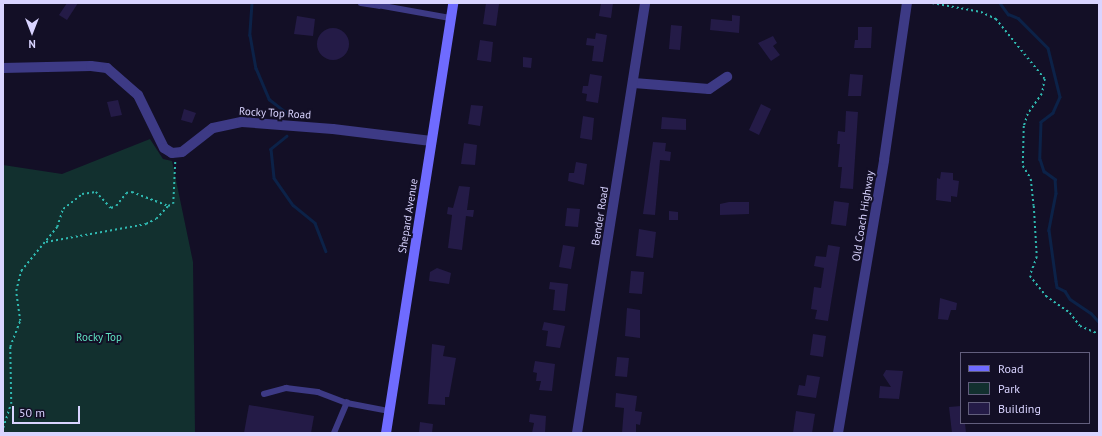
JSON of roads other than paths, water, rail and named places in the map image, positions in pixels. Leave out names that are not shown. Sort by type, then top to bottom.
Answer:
[{"type":"main road","name":"Shepard Avenue","points":[[386,433],[452,3]]},
{"type":"street","name":"Bender Road","points":[[577,433],[634,83],[645,3]]},
{"type":"street","name":"Old Coach Highway","points":[[838,433],[882,175],[907,3]]},
{"type":"street","name":"Rocky Top Road","points":[[3,68],[91,66],[107,68],[138,95],[149,112],[164,148],[175,154],[182,152],[212,128],[242,122],[333,129],[432,141]]},
{"type":"street","points":[[634,83],[709,89],[728,77]]},
{"type":"lane","points":[[361,3],[379,4],[450,18]]},
{"type":"lane","points":[[264,394],[286,388],[318,392],[347,403],[389,411]]},
{"type":"lane","points":[[334,433],[347,403]]},
{"type":"waterway","points":[[252,3],[250,35],[256,68],[269,99],[292,117]]},
{"type":"waterway","points":[[1000,3],[1008,14],[1018,18],[1048,48],[1060,97],[1053,113],[1041,122],[1040,159],[1044,171],[1055,179],[1056,193],[1049,230],[1057,287],[1065,291],[1070,299],[1091,313],[1099,322]]},
{"type":"waterway","points":[[287,136],[271,149],[274,178],[293,205],[315,223],[326,251]]},
{"type":"park label","name":"Rocky Top","points":[[99,337]]}]
